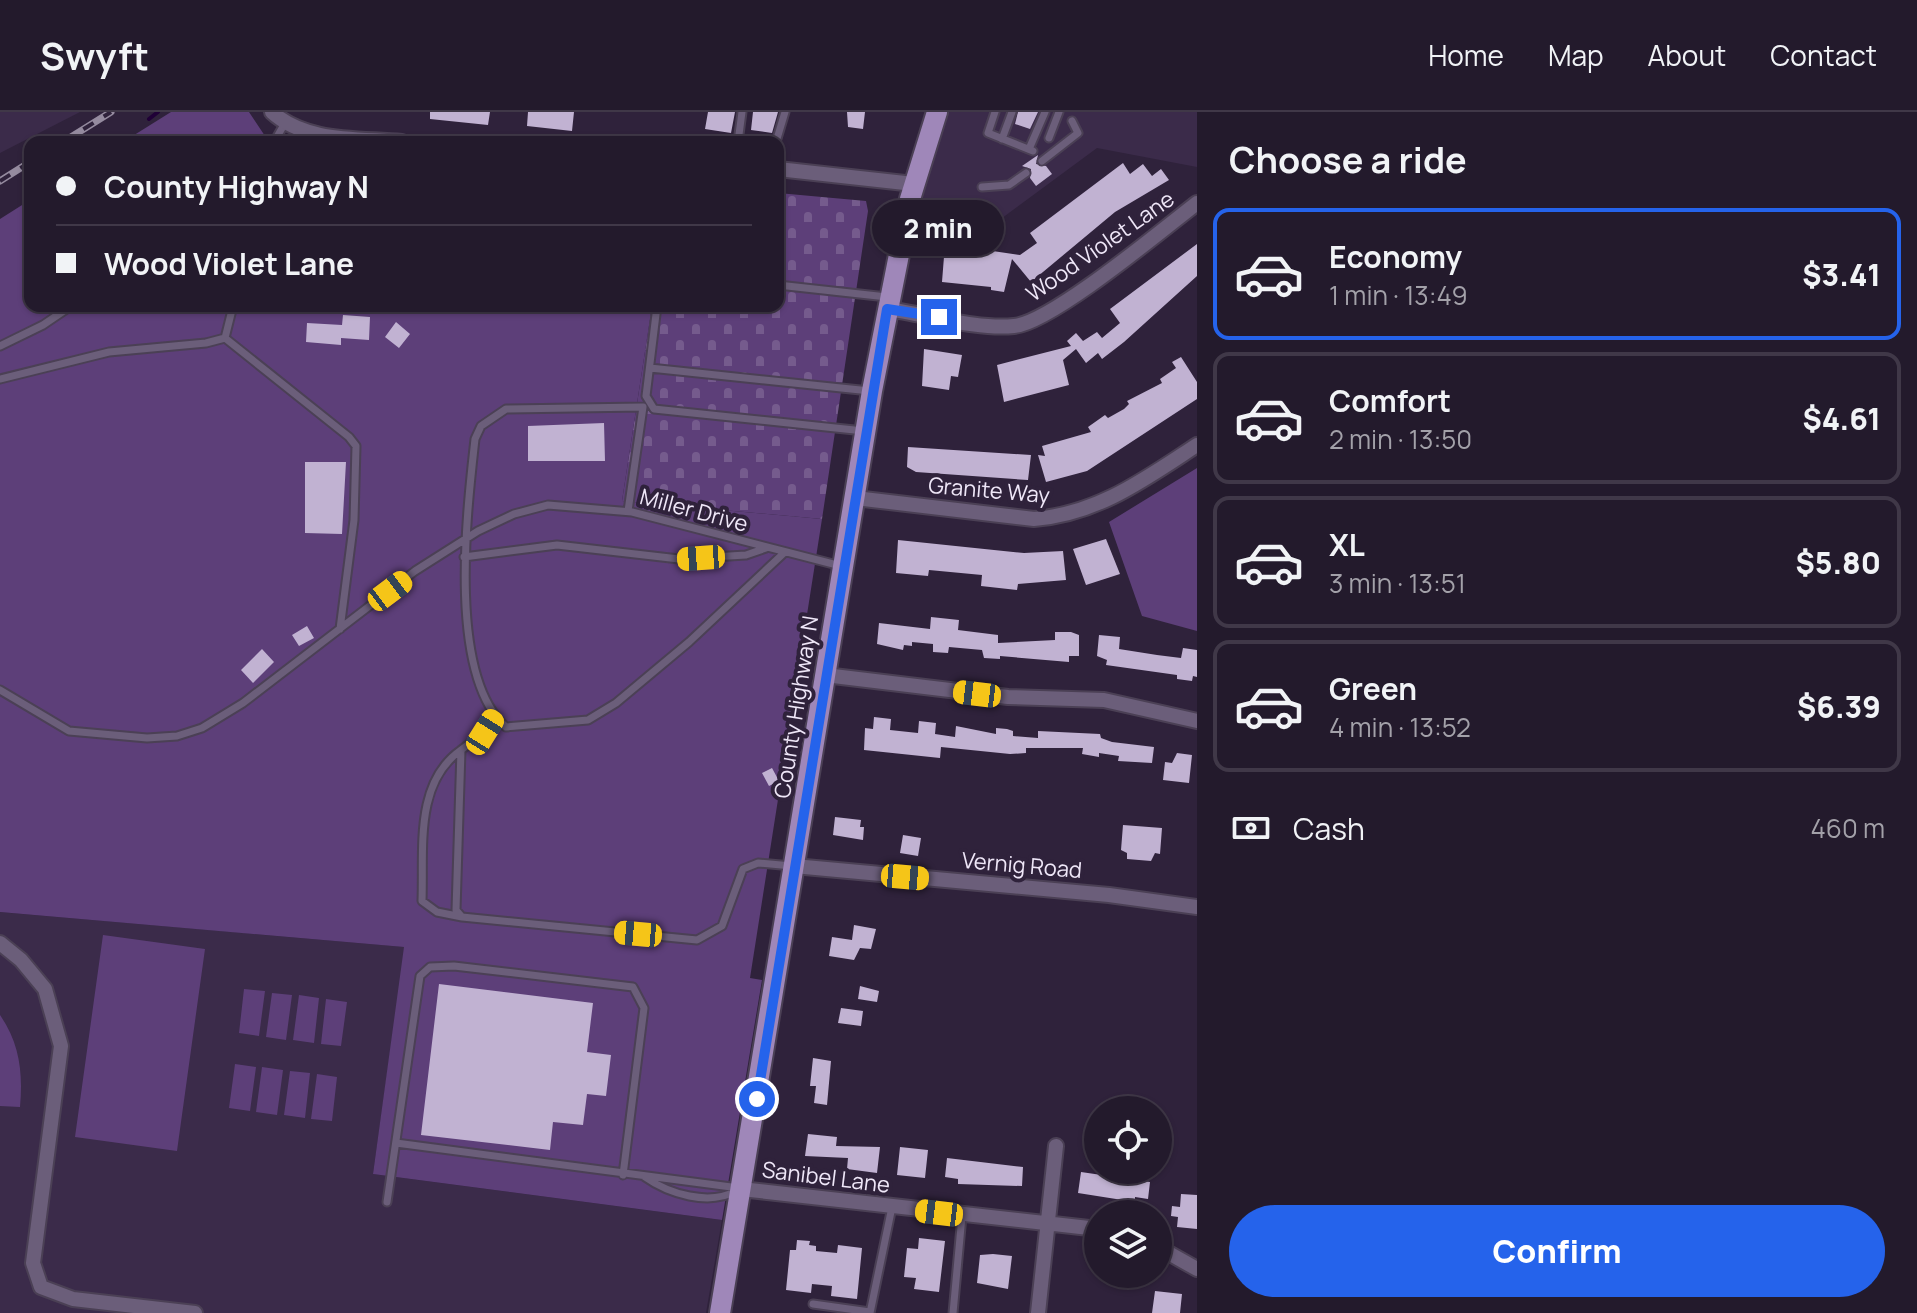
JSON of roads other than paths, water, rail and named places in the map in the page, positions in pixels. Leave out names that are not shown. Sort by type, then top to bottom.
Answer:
[{"type":"main road","name":"County Highway N","points":[[720,1313],[872,391],[888,303],[931,114]]},
{"type":"street","points":[[272,112],[285,123],[314,134],[336,136]]},
{"type":"street","points":[[784,170],[914,184]]},
{"type":"street","name":"Wood Violet Lane","points":[[888,303],[999,326],[1024,325],[1054,310],[1197,203]]},
{"type":"street","name":"Granite Way","points":[[855,498],[1034,519],[1058,517],[1110,500],[1197,445]]},
{"type":"street","points":[[825,675],[1008,697],[1104,700],[1197,721]]},
{"type":"street","name":"Vernig Road","points":[[794,866],[1109,895],[1197,907]]},
{"type":"street","points":[[0,943],[21,960],[45,989],[61,1046],[33,1263],[41,1287],[77,1306],[195,1313]]},
{"type":"street","points":[[1038,1313],[1056,1146]]},
{"type":"street","name":"Sanibel Lane","points":[[741,1189],[1084,1228]]},
{"type":"street","points":[[1172,1255],[1197,1269]]},
{"type":"lane","points":[[739,136],[742,112]]},
{"type":"lane","points":[[778,136],[785,112]]},
{"type":"lane","points":[[995,112],[988,133],[1031,150],[1045,112]]},
{"type":"lane","points":[[1002,139],[1012,112]]},
{"type":"lane","points":[[1049,138],[1059,112]]},
{"type":"lane","points":[[1042,161],[1078,133],[1072,121]]},
{"type":"lane","points":[[277,136],[285,123]]},
{"type":"lane","points":[[982,187],[1009,185],[1026,173]]},
{"type":"lane","points":[[784,286],[888,303]]},
{"type":"lane","points":[[0,346],[30,333],[62,312]]},
{"type":"lane","points":[[225,338],[232,312]]},
{"type":"lane","points":[[656,312],[648,402],[654,409],[665,413],[866,431]]},
{"type":"lane","points":[[0,379],[109,352],[206,343],[225,338]]},
{"type":"lane","points":[[225,338],[349,437],[356,446],[354,520],[340,629]]},
{"type":"lane","points":[[650,368],[872,391]]},
{"type":"lane","points":[[628,511],[643,407],[506,409],[481,426],[475,439],[463,541],[464,557],[478,678],[489,712],[506,727],[588,720],[616,703],[689,642],[785,552]]},
{"type":"lane","name":"Miller Drive","points":[[0,690],[69,731],[120,737],[177,736],[217,722],[415,571],[514,514],[534,509],[575,505],[628,511],[843,566]]},
{"type":"lane","points":[[464,557],[557,545],[679,559],[746,555],[766,548]]},
{"type":"lane","points":[[494,717],[485,732],[445,761],[434,777],[425,820],[422,901],[437,912],[697,940],[722,926],[743,869],[758,863],[794,866]]},
{"type":"lane","points":[[461,750],[456,910],[462,917]]},
{"type":"lane","points":[[387,1202],[420,976],[430,967],[454,966],[633,987],[644,1008],[623,1175]]},
{"type":"lane","points":[[396,1143],[741,1189]]},
{"type":"lane","points":[[645,1177],[666,1192],[723,1199],[741,1189]]},
{"type":"lane","points":[[813,1304],[870,1312],[892,1207]]},
{"type":"lane","points":[[953,1313],[962,1216]]},
{"type":"waterway","points":[[149,119],[158,112]]},
{"type":"railway","points":[[73,136],[111,112]]},
{"type":"railway","points":[[0,181],[24,166]]}]
